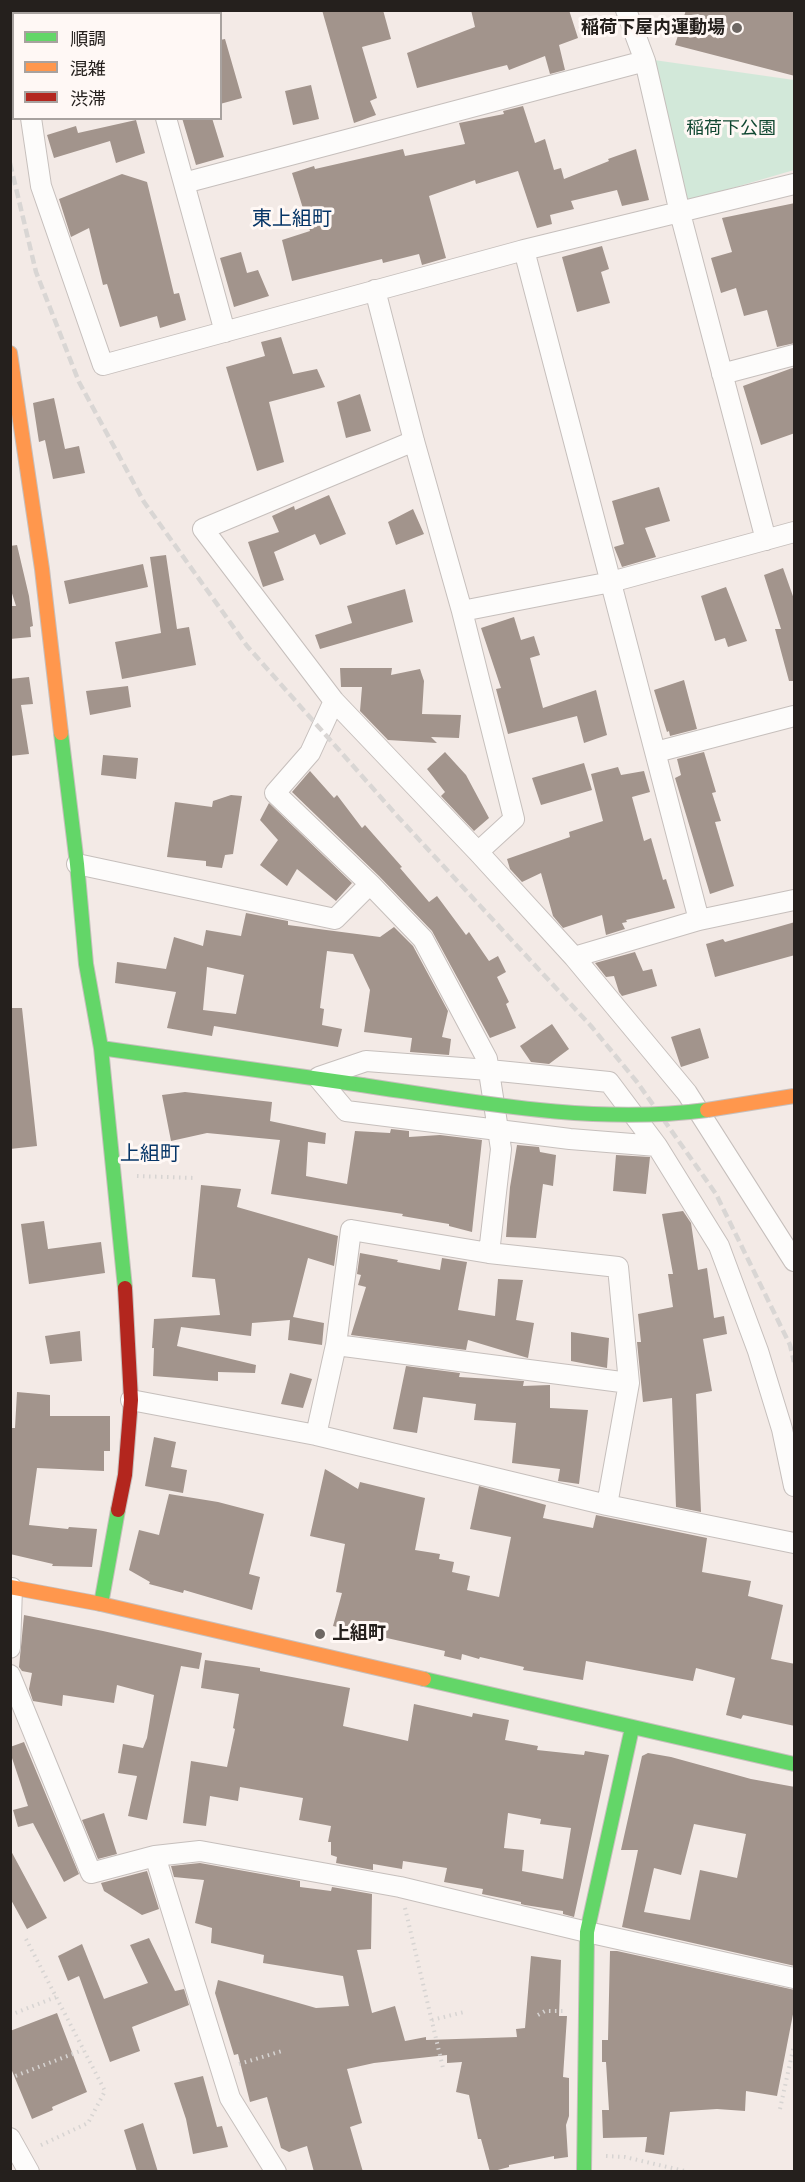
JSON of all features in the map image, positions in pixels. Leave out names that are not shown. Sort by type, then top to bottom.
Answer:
[{"type":"street","points":[[626,10],[645,60],[680,213],[766,540]]},
{"type":"street","points":[[184,183],[645,60]]},
{"type":"street","points":[[31,120],[41,186],[103,365],[524,250],[795,184]]},
{"type":"street","points":[[167,120],[225,332]]},
{"type":"street","points":[[524,250],[699,920]]},
{"type":"street","points":[[375,290],[414,441],[462,611],[514,819],[478,852]]},
{"type":"street","points":[[10,352],[42,569],[77,864],[86,964],[101,1048],[125,1289],[131,1400],[124,1475],[101,1604]]},
{"type":"street","points":[[722,374],[795,355]]},
{"type":"street","points":[[414,441],[203,529],[334,701],[574,957],[687,1093],[795,1261]]},
{"type":"street","points":[[462,611],[612,582],[795,532]]},
{"type":"street","points":[[334,701],[310,753],[275,794],[423,939],[487,1059],[501,1149],[489,1253]]},
{"type":"street","points":[[656,752],[795,716]]},
{"type":"street","points":[[77,864],[335,919],[369,884]]},
{"type":"street","points":[[574,957],[699,920],[795,900]]},
{"type":"street","points":[[101,1048],[555,1111],[646,1115],[718,1109],[795,1096]]},
{"type":"street","points":[[316,1079],[366,1061],[609,1082],[657,1146],[719,1246],[758,1351],[782,1429],[795,1486]]},
{"type":"street","points":[[316,1079],[346,1111],[570,1139],[657,1146]]},
{"type":"street","points":[[316,1435],[336,1345],[351,1230],[489,1253],[618,1267],[629,1383],[607,1505]]},
{"type":"street","points":[[336,1345],[629,1383]]},
{"type":"street","points":[[131,1400],[316,1435],[607,1505],[795,1544]]},
{"type":"street","points":[[10,1648],[11,1588],[101,1604],[795,1764]]},
{"type":"street","points":[[10,1675],[91,1873],[155,1856],[201,1851],[400,1887],[587,1932],[795,1978]]},
{"type":"street","points":[[584,2172],[587,1932],[632,1728]]},
{"type":"street","points":[[155,1856],[230,2098],[276,2172]]},
{"type":"path","points":[[128,1176],[195,1178]]},
{"type":"path","points":[[400,1887],[443,2068]]},
{"type":"path","points":[[20,2155],[88,2123],[105,2091],[26,1939]]},
{"type":"path","points":[[10,2015],[56,1997]]},
{"type":"path","points":[[432,2020],[464,2012]]},
{"type":"path","points":[[780,2109],[795,2045]]},
{"type":"path","points":[[10,2078],[83,2050]]},
{"type":"path","points":[[221,2070],[282,2051]]},
{"type":"path","points":[[584,2155],[625,2157],[688,2172]]},
{"type":"green space","name":"稲荷下公園","points":[[654,60],[794,80],[794,170],[688,201]]},
{"type":"building","points":[[322,10],[383,10],[391,39],[362,47],[377,98],[370,101],[376,115],[354,123]]},
{"type":"building","points":[[471,10],[569,10],[578,38],[559,45],[565,70],[550,74],[545,56],[509,70],[507,65],[417,88],[407,53],[475,27]]},
{"type":"building","name":"稲荷下屋内運動場","points":[[686,10],[795,10],[795,76],[675,45]]},
{"type":"building","points":[[225,39],[242,98],[222,103],[222,40]]},
{"type":"building","points":[[311,85],[319,119],[293,125],[285,91]]},
{"type":"building","points":[[523,106],[535,143],[545,139],[554,170],[561,168],[564,179],[636,149],[649,200],[622,206],[617,190],[571,201],[574,209],[550,215],[552,224],[537,228],[518,171],[476,184],[475,180],[429,196],[446,258],[422,265],[419,254],[383,263],[382,259],[292,281],[282,240],[310,231],[292,173],[314,166],[315,169],[403,149],[405,156],[465,144],[459,123],[504,114],[503,111]]},
{"type":"building","points":[[136,120],[145,153],[116,163],[110,141],[54,158],[47,135],[76,126],[78,133]]},
{"type":"building","points":[[183,120],[213,120],[224,157],[196,165]]},
{"type":"building","points":[[122,174],[147,182],[174,294],[179,293],[186,320],[160,328],[157,316],[120,327],[107,284],[103,285],[89,228],[71,237],[59,199]]},
{"type":"building","points":[[795,203],[795,343],[777,347],[767,310],[744,316],[736,288],[721,293],[711,258],[732,252],[722,218]]},
{"type":"building","points":[[602,246],[609,269],[601,272],[610,303],[577,312],[562,257]]},
{"type":"building","points":[[241,252],[247,273],[258,270],[269,296],[234,307],[220,258]]},
{"type":"building","points":[[281,337],[293,374],[317,369],[325,387],[269,402],[284,462],[257,471],[226,367],[265,356],[261,342]]},
{"type":"building","points":[[795,367],[795,433],[761,445],[743,386]]},
{"type":"building","points":[[360,394],[371,431],[346,438],[337,402]]},
{"type":"building","points":[[54,398],[65,449],[79,446],[85,473],[53,479],[45,440],[39,442],[33,403]]},
{"type":"building","points":[[659,487],[670,521],[645,528],[656,557],[622,567],[614,547],[624,544],[612,501]]},
{"type":"building","points":[[329,495],[346,534],[320,545],[315,534],[274,552],[284,580],[263,587],[248,542],[279,532],[272,516],[294,506],[295,510]]},
{"type":"building","points":[[413,509],[424,534],[396,545],[388,522]]},
{"type":"building","points":[[17,545],[29,596],[33,626],[30,627],[31,637],[10,639],[10,606],[16,606],[10,587],[10,546]]},
{"type":"building","points":[[166,555],[177,629],[189,627],[196,665],[122,679],[115,642],[161,633],[150,557]]},
{"type":"building","points":[[143,564],[148,587],[69,604],[64,581]]},
{"type":"building","points":[[783,568],[795,602],[795,681],[789,681],[775,629],[781,629],[764,575]]},
{"type":"building","points":[[726,587],[747,641],[728,647],[725,638],[715,641],[701,596]]},
{"type":"building","points":[[405,589],[413,622],[320,649],[315,635],[352,623],[347,606]]},
{"type":"building","points":[[514,617],[521,640],[534,636],[540,655],[530,658],[543,708],[596,690],[607,735],[584,743],[577,716],[508,734],[496,689],[501,688],[481,628]]},
{"type":"building","points":[[340,668],[392,668],[391,675],[420,669],[424,681],[422,714],[461,715],[459,738],[431,737],[437,743],[388,740],[360,711],[362,687],[341,687]]},
{"type":"building","points":[[29,677],[33,704],[21,705],[29,754],[10,756],[10,679]]},
{"type":"building","points":[[684,680],[697,729],[670,736],[654,690]]},
{"type":"building","points":[[128,686],[131,707],[90,715],[86,691]]},
{"type":"building","points":[[445,752],[466,775],[489,818],[474,831],[441,796],[445,792],[427,769]]},
{"type":"building","points":[[704,752],[716,792],[712,793],[721,821],[715,822],[734,886],[710,894],[675,778],[681,775],[677,759]]},
{"type":"building","points":[[103,755],[138,758],[136,779],[101,775]]},
{"type":"building","points":[[584,763],[592,790],[541,805],[532,778]]},
{"type":"building","points":[[618,767],[621,775],[644,771],[650,792],[632,797],[644,841],[651,838],[663,880],[666,879],[675,908],[626,920],[627,922],[622,923],[625,929],[606,935],[602,915],[563,928],[553,916],[541,873],[522,882],[510,869],[507,859],[570,837],[569,832],[603,821],[591,774]]},
{"type":"building","points":[[310,771],[334,798],[337,795],[362,828],[365,825],[429,902],[437,896],[466,935],[469,932],[489,961],[498,956],[506,972],[497,977],[509,1002],[506,1004],[516,1028],[490,1038],[432,931],[292,792]]},
{"type":"building","points":[[231,795],[242,796],[233,854],[225,855],[222,868],[206,866],[206,861],[167,857],[175,802],[212,807],[213,801]]},
{"type":"building","points":[[269,803],[352,883],[336,901],[297,869],[287,886],[260,865],[278,840],[260,820]]},
{"type":"building","points":[[246,913],[288,921],[288,925],[380,937],[394,927],[413,946],[448,1011],[442,1037],[451,1039],[449,1055],[410,1052],[412,1038],[364,1032],[370,990],[353,954],[327,951],[320,1008],[324,1009],[322,1025],[342,1029],[338,1047],[214,1026],[212,1036],[167,1028],[176,992],[115,983],[117,962],[166,969],[174,937],[203,946],[206,930],[241,936]],"holes":[[[207,967],[244,975],[236,1014],[203,1010]]]},
{"type":"building","points":[[795,922],[795,955],[715,977],[706,944],[723,939],[725,942]]},
{"type":"building","points":[[635,952],[643,971],[652,969],[657,986],[622,996],[614,976],[606,977],[595,963]]},
{"type":"building","points":[[10,1008],[22,1008],[37,1146],[10,1149]]},
{"type":"building","points":[[552,1024],[569,1049],[549,1064],[531,1062],[520,1046]]},
{"type":"building","points":[[700,1028],[709,1058],[681,1067],[671,1037]]},
{"type":"building","points":[[185,1092],[272,1102],[270,1121],[326,1133],[325,1144],[308,1142],[306,1176],[347,1184],[355,1131],[390,1133],[391,1129],[409,1131],[409,1137],[440,1135],[482,1140],[472,1232],[449,1226],[449,1224],[402,1216],[403,1214],[271,1194],[280,1140],[207,1133],[171,1141],[162,1095]]},
{"type":"building","points":[[517,1145],[539,1147],[540,1152],[556,1155],[553,1186],[543,1184],[536,1238],[506,1237],[510,1187]]},
{"type":"building","points":[[616,1155],[650,1157],[646,1194],[613,1191]]},
{"type":"building","points":[[201,1185],[241,1189],[237,1207],[338,1236],[334,1266],[308,1258],[293,1317],[324,1323],[322,1345],[288,1340],[290,1320],[252,1323],[251,1336],[181,1327],[177,1346],[256,1365],[255,1373],[218,1372],[218,1381],[153,1376],[154,1319],[220,1315],[215,1279],[192,1277]]},
{"type":"building","points":[[683,1211],[691,1223],[698,1270],[707,1268],[714,1318],[724,1316],[727,1334],[703,1339],[712,1391],[696,1394],[701,1512],[676,1507],[672,1398],[643,1402],[637,1342],[641,1342],[638,1314],[673,1307],[668,1274],[673,1274],[662,1214]]},
{"type":"building","points":[[44,1221],[48,1249],[101,1242],[105,1273],[29,1284],[21,1224]]},
{"type":"building","points":[[360,1253],[440,1270],[442,1258],[467,1262],[458,1310],[495,1316],[498,1279],[523,1280],[516,1320],[534,1323],[528,1358],[468,1340],[466,1350],[351,1335],[366,1287],[358,1285],[361,1275],[357,1274]]},
{"type":"building","points":[[80,1331],[82,1361],[50,1364],[45,1336]]},
{"type":"building","points":[[571,1332],[609,1338],[607,1368],[571,1361]]},
{"type":"building","points":[[406,1366],[460,1373],[459,1377],[524,1381],[523,1386],[550,1385],[550,1408],[588,1410],[579,1484],[558,1481],[560,1469],[512,1463],[516,1423],[474,1420],[476,1404],[423,1397],[417,1433],[393,1429]]},
{"type":"building","points":[[290,1373],[312,1379],[303,1408],[281,1404]]},
{"type":"building","points":[[17,1392],[50,1395],[50,1416],[110,1416],[110,1451],[104,1451],[104,1471],[37,1468],[29,1525],[97,1529],[92,1567],[52,1566],[53,1564],[10,1554],[10,1428],[15,1428]]},
{"type":"building","points":[[154,1437],[176,1442],[171,1467],[187,1470],[183,1493],[145,1486]]},
{"type":"building","points":[[325,1469],[358,1489],[360,1482],[425,1498],[415,1550],[440,1554],[439,1559],[454,1562],[452,1572],[470,1576],[467,1590],[499,1597],[511,1537],[470,1529],[479,1486],[546,1505],[543,1518],[593,1528],[596,1515],[707,1538],[702,1572],[751,1581],[748,1596],[783,1605],[771,1659],[795,1664],[795,1726],[743,1715],[741,1719],[726,1715],[735,1678],[696,1668],[693,1681],[586,1661],[583,1680],[523,1670],[524,1667],[462,1654],[461,1660],[444,1656],[445,1651],[333,1626],[342,1593],[336,1592],[345,1544],[310,1536]]},
{"type":"building","points":[[169,1494],[218,1502],[264,1514],[249,1574],[260,1577],[252,1610],[184,1590],[183,1593],[149,1584],[150,1582],[129,1570],[139,1530],[159,1535]]},
{"type":"building","points":[[24,1615],[202,1653],[199,1669],[181,1666],[147,1820],[128,1816],[137,1776],[118,1773],[123,1744],[143,1748],[147,1738],[154,1695],[117,1685],[114,1703],[63,1695],[62,1706],[33,1701],[29,1689],[32,1673],[22,1671],[19,1667]]},
{"type":"building","points":[[205,1660],[260,1668],[260,1671],[350,1688],[343,1726],[408,1741],[414,1704],[472,1717],[473,1713],[509,1720],[505,1740],[538,1746],[537,1750],[584,1755],[585,1751],[609,1755],[574,1917],[563,1914],[563,1911],[525,1905],[521,1902],[482,1894],[483,1889],[444,1882],[447,1868],[403,1861],[402,1869],[373,1864],[373,1870],[336,1863],[337,1857],[331,1855],[331,1842],[328,1842],[331,1826],[299,1820],[303,1798],[240,1787],[238,1801],[210,1796],[206,1826],[183,1823],[191,1761],[227,1767],[235,1729],[233,1728],[239,1694],[201,1688]],"holes":[[[508,1813],[541,1819],[540,1824],[571,1828],[563,1879],[522,1871],[524,1850],[504,1848]]]},
{"type":"building","points":[[24,1742],[79,1874],[64,1882],[33,1823],[18,1827],[13,1810],[28,1806],[10,1752],[10,1747]]},
{"type":"building","points":[[648,1753],[671,1757],[751,1779],[795,1787],[795,1966],[622,1927],[638,1850],[621,1850],[642,1756]],"holes":[[[694,1824],[746,1834],[737,1878],[700,1870],[690,1920],[644,1912],[654,1868],[681,1875]]]},
{"type":"building","points":[[104,1813],[117,1854],[98,1859],[82,1820]]},
{"type":"building","points":[[10,1849],[47,1918],[27,1929],[10,1898]]},
{"type":"building","points":[[200,1863],[300,1881],[300,1887],[331,1891],[332,1887],[372,1894],[371,1949],[357,1950],[372,2013],[395,2006],[405,2041],[426,2037],[426,2040],[517,2037],[516,2029],[525,2028],[531,1956],[561,1960],[559,2016],[567,2016],[563,2077],[569,2078],[569,2116],[566,2125],[568,2157],[554,2159],[554,2156],[509,2165],[509,2167],[490,2172],[481,2139],[478,2139],[469,2095],[456,2092],[462,2062],[447,2063],[447,2055],[374,2063],[347,2069],[362,2123],[350,2127],[363,2172],[314,2172],[307,2146],[289,2152],[281,2148],[267,2097],[250,2102],[238,2054],[234,2055],[215,1993],[218,1980],[316,2008],[349,2006],[343,1976],[263,1963],[264,1955],[211,1943],[212,1928],[195,1923],[204,1880],[174,1877],[171,1866]]},
{"type":"building","points":[[147,1871],[159,1909],[142,1915],[104,1891],[101,1883]]},
{"type":"building","points":[[149,1938],[175,1991],[184,1989],[189,2005],[132,2027],[140,2051],[110,2062],[79,1976],[68,1981],[58,1956],[82,1944],[104,1999],[148,1983],[130,1945]]},
{"type":"building","points":[[610,1951],[795,1990],[795,2004],[777,2096],[746,2091],[745,2111],[717,2109],[670,2112],[664,2155],[645,2152],[647,2137],[603,2138],[602,2110],[609,2110],[606,2062],[602,2062],[602,2040],[608,2040]]},
{"type":"building","points":[[57,2013],[87,2092],[52,2107],[53,2110],[32,2119],[10,2066],[10,2031]]},
{"type":"building","points":[[203,2076],[217,2127],[222,2126],[228,2147],[193,2154],[186,2119],[174,2083]]},
{"type":"building","points":[[143,2123],[158,2172],[137,2172],[124,2130]]},
{"type":"railway","points":[[10,163],[36,272],[79,382],[144,502],[247,646],[400,819],[591,1026],[637,1082],[716,1194],[790,1345],[794,1362]]},
{"type":"traffic: fast","points":[[61,733],[77,864],[86,964],[101,1048],[125,1288]]},
{"type":"traffic: fast","points":[[101,1048],[362,1085]]},
{"type":"traffic: fast","points":[[362,1085],[534,1110],[621,1115],[707,1110]]},
{"type":"traffic: fast","points":[[101,1604],[118,1510]]},
{"type":"traffic: fast","points":[[424,1679],[794,1764]]},
{"type":"traffic: fast","points":[[584,2172],[587,1932],[632,1728]]},
{"type":"traffic: slow","points":[[10,353],[42,569],[61,733]]},
{"type":"traffic: slow","points":[[707,1110],[794,1096]]},
{"type":"traffic: slow","points":[[10,1587],[101,1604],[424,1679]]},
{"type":"traffic: jam","points":[[118,1510],[125,1475],[131,1400],[125,1288]]},
{"type":"place","name":"稲荷下屋内運動場","points":[[737,28]]},
{"type":"place","name":"上組町","points":[[320,1634]]},
{"type":"district","name":"東上組町","points":[[292,220]]},
{"type":"district","name":"上組町","points":[[150,1155]]}]
